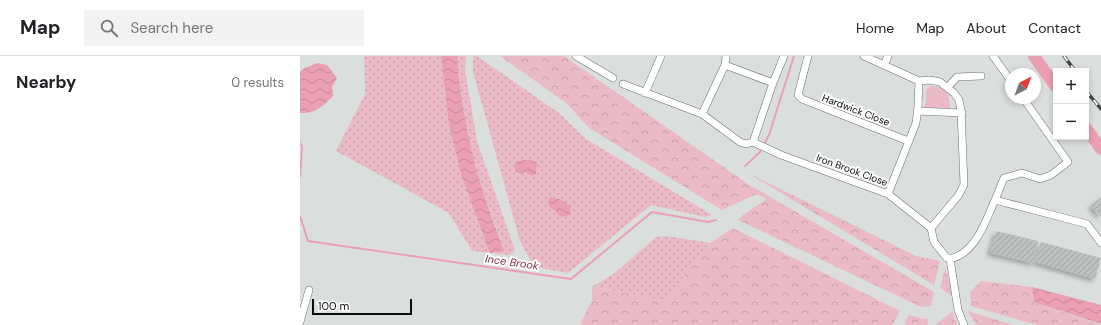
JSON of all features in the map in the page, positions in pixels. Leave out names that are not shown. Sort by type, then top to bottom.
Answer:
[{"type":"street","points":[[645,93],[661,56]]},
{"type":"street","points":[[702,114],[725,65],[726,56]]},
{"type":"street","points":[[755,142],[773,83],[784,56]]},
{"type":"street","name":"Hardwick Close","points":[[808,56],[798,95],[802,99],[908,140]]},
{"type":"street","points":[[864,56],[919,81],[930,80],[940,82],[948,87],[959,100],[962,114],[964,184],[958,196],[930,228],[934,242],[946,257],[950,259],[955,258],[966,250],[977,238],[1004,178],[1022,173],[1040,179],[1051,175],[1068,162],[1027,104]]},
{"type":"street","points":[[884,65],[888,56]]},
{"type":"street","points":[[993,56],[1005,73]]},
{"type":"street","points":[[581,57],[613,78]]},
{"type":"street","points":[[725,65],[773,83]]},
{"type":"street","points":[[948,87],[957,77],[981,76]]},
{"type":"street","points":[[888,194],[908,140],[916,123],[919,81]]},
{"type":"street","name":"Iron Brook Close","points":[[623,84],[702,114],[740,142],[746,144],[755,142],[782,155],[888,194],[930,228]]},
{"type":"street","points":[[918,111],[962,114]]},
{"type":"street","points":[[995,200],[1087,224],[1101,243]]},
{"type":"street","points":[[950,259],[958,310],[964,325]]},
{"type":"street","points":[[300,322],[305,293]]},
{"type":"green space","points":[[364,56],[441,56],[449,125],[461,174],[504,251],[476,169],[465,121],[457,56],[466,56],[465,70],[477,141],[515,250],[510,255],[472,251],[449,213],[336,151],[365,94]]},
{"type":"green space","points":[[473,56],[477,56],[559,113],[586,139],[712,215],[705,217],[651,205],[568,273],[534,267],[520,241],[473,72]]},
{"type":"green space","points":[[500,56],[564,56],[748,184],[934,292],[931,306],[921,307],[738,220],[744,214],[767,199],[757,194],[722,210],[589,128],[566,103]]},
{"type":"green space","points":[[930,86],[936,86],[946,92],[950,109],[925,107],[926,90]]},
{"type":"green space","points":[[748,173],[916,256],[940,261],[934,285]]},
{"type":"green space","points":[[733,228],[900,311],[892,325],[580,325],[592,300],[592,287],[666,300],[710,243]]},
{"type":"green space","points":[[667,236],[710,243],[666,300],[592,287],[615,273],[656,237]]},
{"type":"green space","points":[[945,268],[950,285],[952,296],[940,288]]},
{"type":"green space","points":[[981,281],[1032,287],[1034,302],[1101,325],[1037,325],[971,306],[970,292]]},
{"type":"green space","points":[[953,311],[954,318],[958,325],[935,325]]},
{"type":"green space","points":[[968,311],[1013,325],[976,325]]},
{"type":"green space","points":[[909,315],[925,319],[929,318],[927,325],[904,325]]},
{"type":"water","points":[[441,56],[457,56],[462,104],[472,151],[483,191],[504,251],[490,253],[461,174],[449,125]]},
{"type":"water","points":[[317,63],[327,65],[337,78],[332,87],[333,96],[314,111],[300,113],[300,72],[303,69]]},
{"type":"water","points":[[522,160],[530,160],[537,163],[536,174],[532,176],[525,172],[516,172],[514,167],[515,163]]},
{"type":"water","points":[[550,197],[560,199],[565,202],[571,209],[569,215],[563,217],[558,215],[555,210],[551,209],[548,203]]},
{"type":"water","points":[[1032,287],[1101,305],[1101,324],[1034,302]]},
{"type":"building","points":[[1101,197],[1101,217],[1091,206]]},
{"type":"building","points":[[996,231],[1038,241],[1033,263],[990,253]]},
{"type":"building","points":[[1041,242],[1101,258],[1095,279],[1035,262]]},
{"type":"waterway","name":"Ince Brook","points":[[745,166],[760,152],[769,135],[794,56]]},
{"type":"waterway","points":[[1034,56],[1053,83]]},
{"type":"waterway","points":[[1089,132],[1101,149]]},
{"type":"waterway","name":"Ince Brook","points":[[300,143],[302,146],[300,177]]},
{"type":"waterway","name":"Ince Brook","points":[[300,216],[308,241],[571,279],[652,212],[708,222],[716,220]]},
{"type":"railway","points":[[1064,56],[1073,68]]},
{"type":"railway","points":[[1089,95],[1101,109]]}]
